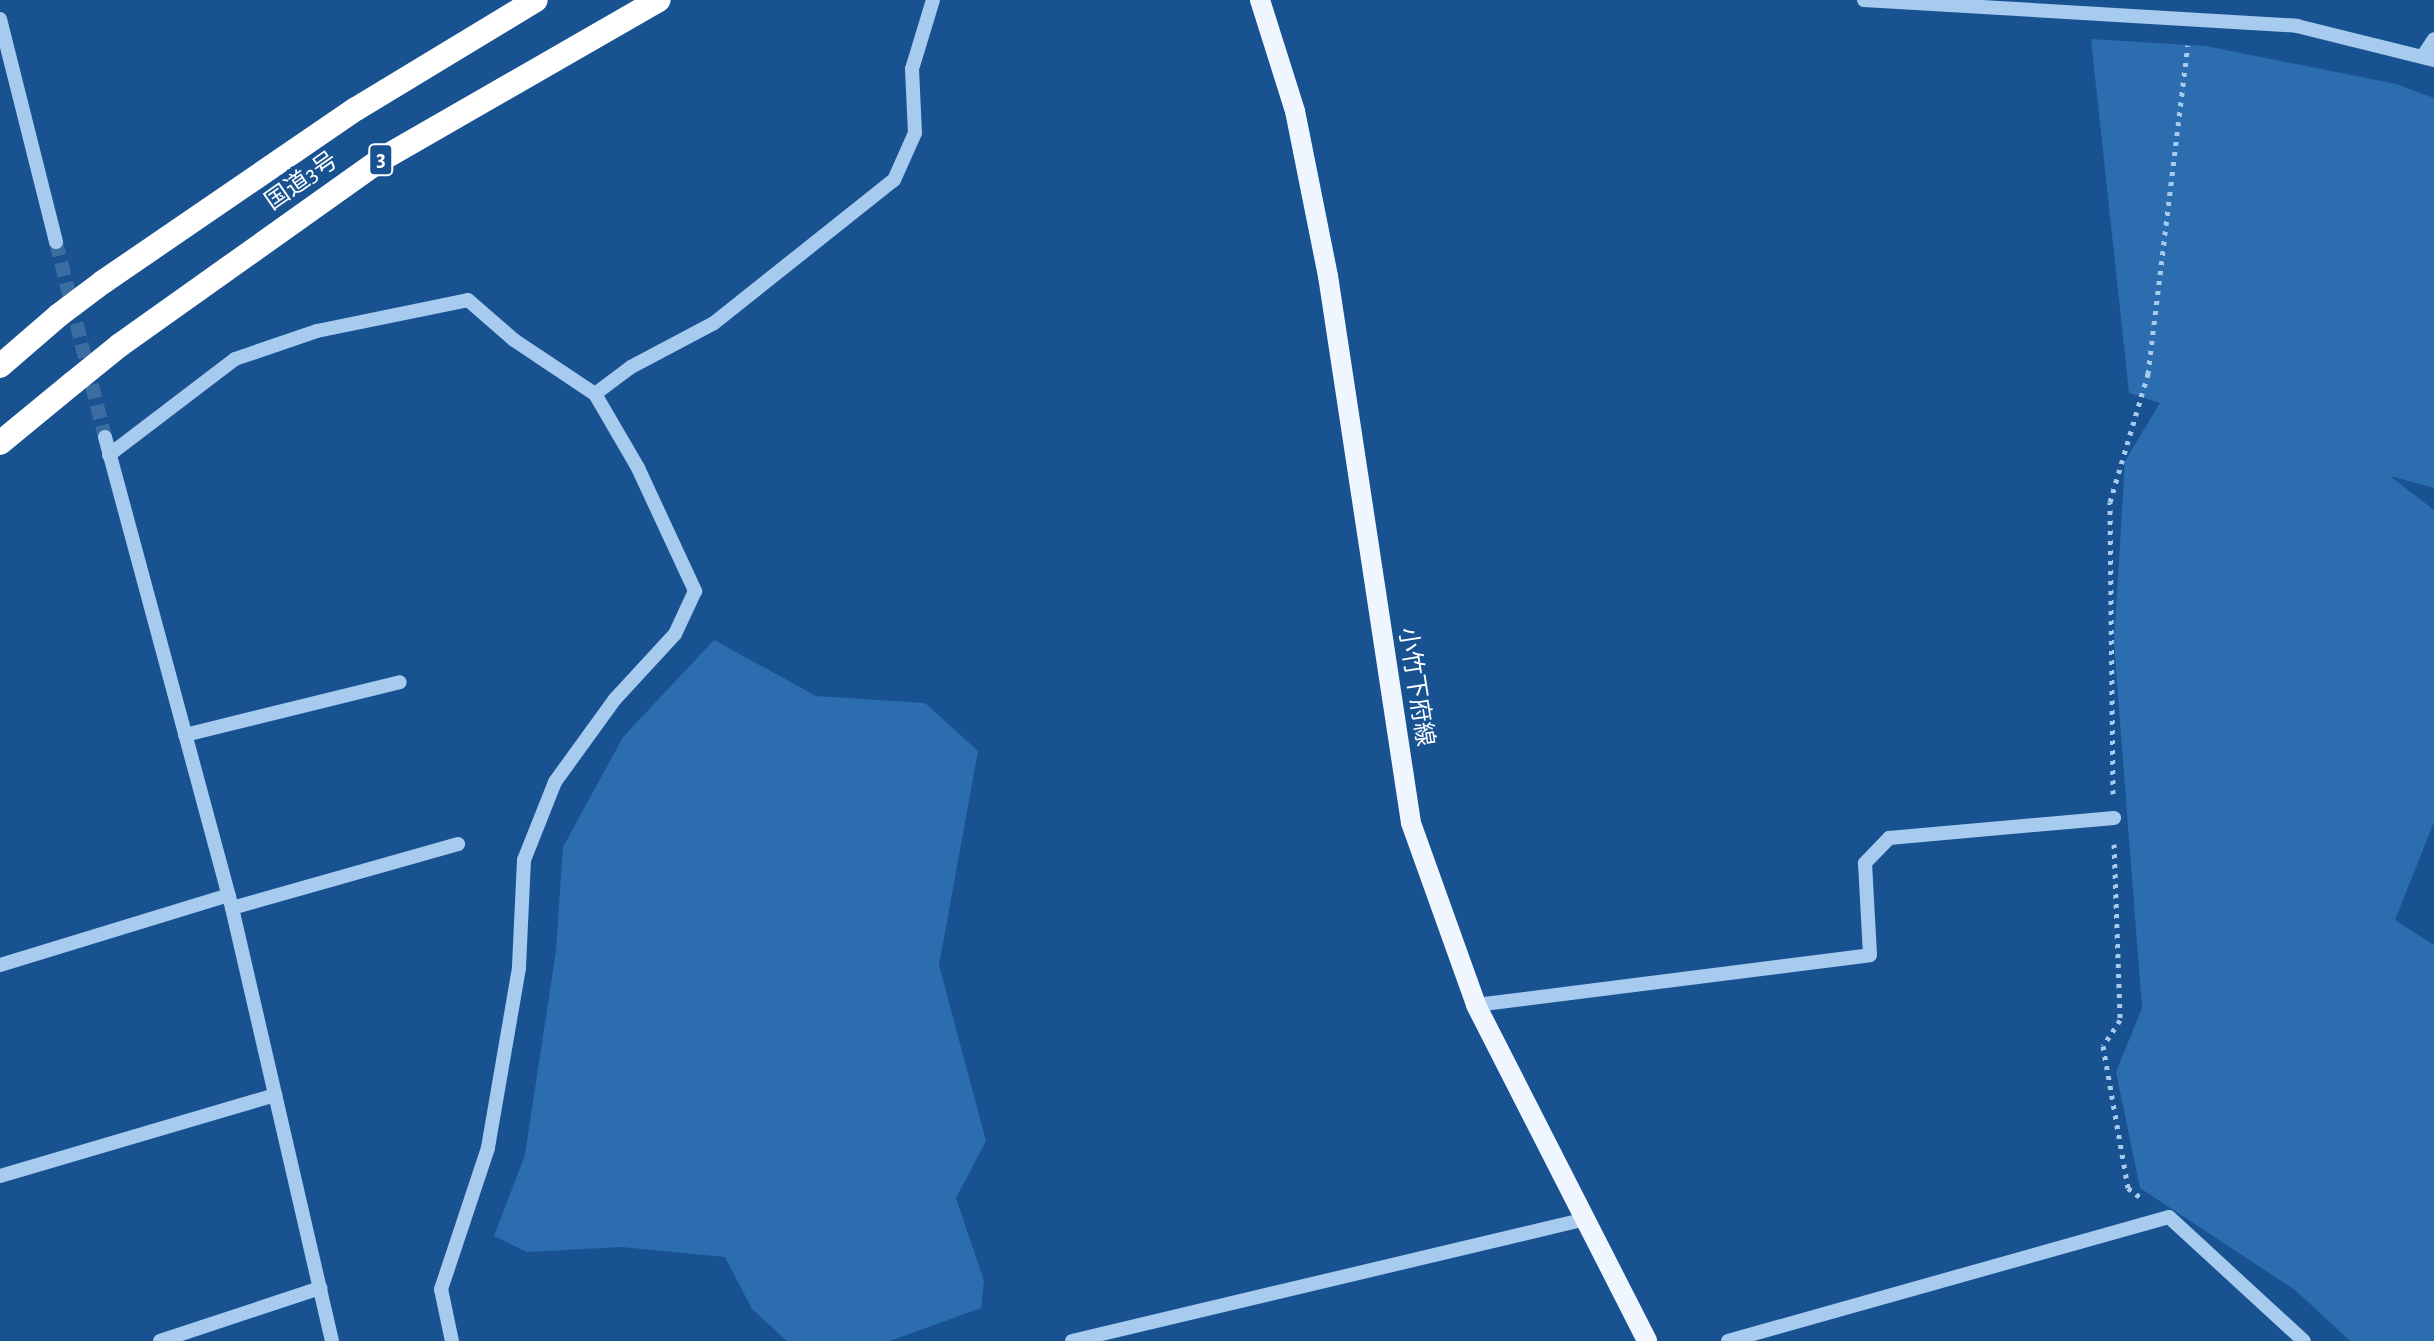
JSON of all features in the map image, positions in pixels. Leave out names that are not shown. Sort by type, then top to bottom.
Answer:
[{"type":"highway","name":"国道3号","points":[[0,366],[103,282],[356,109],[536,0]]},
{"type":"highway","name":"国道3号","points":[[0,443],[120,345],[382,159],[658,0]]},
{"type":"main road","name":"小竹下府線","points":[[1260,0],[1295,111],[1328,276],[1411,823],[1476,1005],[1582,1220],[1647,1341]]},
{"type":"street","points":[[595,394],[631,367],[714,323],[894,180],[915,133],[912,69],[933,0]]},
{"type":"street","points":[[1864,0],[2297,26],[2428,58],[2434,39]]},
{"type":"street","points":[[0,19],[56,242]]},
{"type":"street","points":[[109,455],[235,359],[317,331],[468,300],[514,340],[595,394],[638,468],[695,591],[675,634],[615,699],[555,782],[524,860],[519,968],[488,1148],[441,1289],[452,1341]]},
{"type":"street","points":[[105,437],[230,902],[332,1341]]},
{"type":"street","points":[[185,735],[400,682]]},
{"type":"street","points":[[1476,1005],[1870,955],[1865,863],[1889,838],[2114,818]]},
{"type":"street","points":[[0,965],[458,844]]},
{"type":"street","points":[[0,1176],[275,1095]]},
{"type":"street","points":[[1728,1341],[2169,1217],[2304,1341]]},
{"type":"street","points":[[1072,1341],[1582,1220]]},
{"type":"street","points":[[160,1341],[320,1288]]},
{"type":"path","points":[[2169,1217],[2128,1188],[2103,1046],[2120,1020],[2110,502],[2148,374],[2191,20]]},
{"type":"shaded area","points":[[2091,39],[2206,46],[2396,84],[2434,98],[2434,488],[2390,476],[2434,510],[2434,822],[2395,920],[2434,945],[2434,1341],[2350,1341],[2295,1290],[2140,1188],[2116,1072],[2142,1008],[2114,644],[2125,461],[2160,403],[2129,393]]},
{"type":"shaded area","points":[[714,640],[816,696],[925,703],[978,751],[939,965],[986,1141],[956,1198],[984,1281],[981,1308],[890,1341],[787,1341],[752,1309],[725,1257],[621,1247],[527,1252],[494,1236],[525,1155],[556,950],[563,847],[623,737]]},
{"type":"tunnel","points":[[56,242],[105,437]]}]
